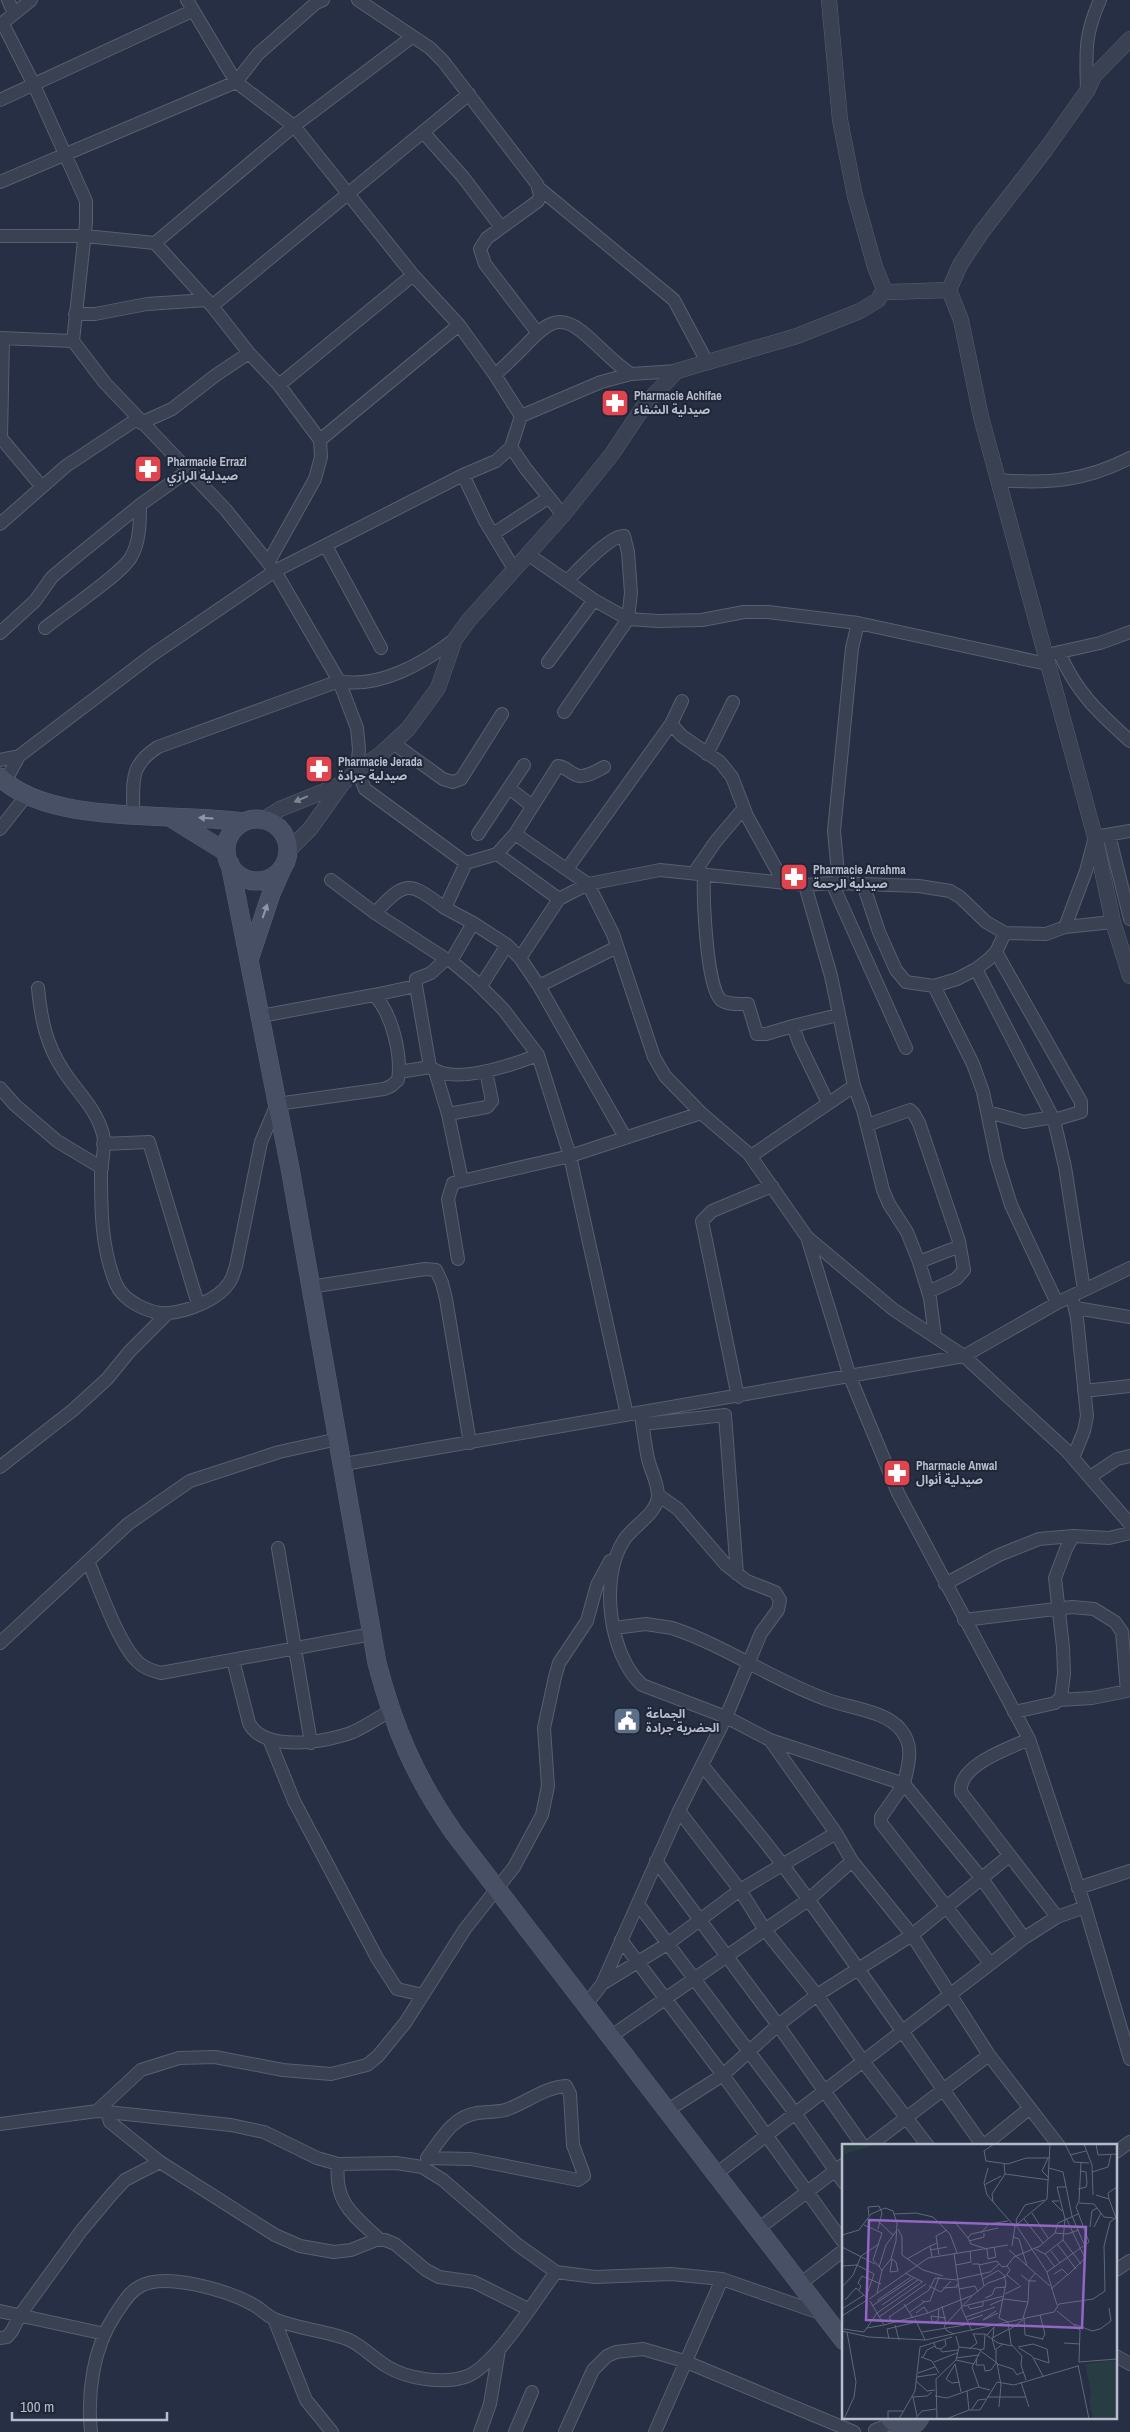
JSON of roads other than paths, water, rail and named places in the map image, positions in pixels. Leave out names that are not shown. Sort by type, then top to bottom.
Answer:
[{"type":"main road","points":[[2,780],[26,796],[70,808],[133,814],[203,817],[243,822],[253,819],[264,820],[274,824],[282,831],[286,858],[271,894],[250,958]]},
{"type":"main road","points":[[168,816],[228,858],[243,877],[261,880],[278,873],[286,858]]},
{"type":"main road","points":[[243,822],[230,835],[228,858],[261,1016],[344,1464],[372,1634],[390,1711],[407,1755],[436,1807],[496,1888],[842,2339]]},
{"type":"main road","points":[[894,2424],[910,2427],[918,2420]]},
{"type":"street","points":[[8,0],[14,14]]},
{"type":"street","points":[[31,0],[1,24],[34,85],[86,201],[85,236],[73,341],[105,383],[139,421],[189,470],[226,510],[272,567],[339,681],[357,728],[359,748],[357,770],[365,789],[466,863]]},
{"type":"street","points":[[0,182],[236,82],[258,54],[316,3],[323,0]]},
{"type":"street","points":[[358,0],[430,48],[444,61],[540,189],[674,300],[707,362]]},
{"type":"street","points":[[828,0],[840,120],[851,177],[875,267],[884,289],[893,293],[949,290]]},
{"type":"street","points":[[1087,91],[1086,36],[1100,0]]},
{"type":"street","points":[[0,100],[34,85],[190,6],[236,82],[294,126],[346,194],[413,275],[459,325],[495,375],[521,416],[512,447],[496,461],[463,475],[326,546],[272,567],[19,756],[2,780]]},
{"type":"street","points":[[155,243],[294,126],[412,37]]},
{"type":"street","points":[[1130,39],[1094,76],[1087,91],[970,248],[949,290],[961,320],[981,417],[999,480],[1102,836],[1130,919]]},
{"type":"street","points":[[75,314],[94,314],[146,304],[210,303],[469,94]]},
{"type":"street","points":[[423,132],[463,177],[501,227]]},
{"type":"street","points":[[537,332],[485,264],[480,254],[480,249],[487,238],[538,200],[540,189]]},
{"type":"street","points":[[0,236],[85,236],[155,243],[210,303],[249,353],[279,385],[320,440],[321,457],[315,478],[272,567]]},
{"type":"street","points":[[279,385],[413,275]]},
{"type":"street","points":[[521,416],[601,382],[631,374],[677,372],[797,336],[860,310],[878,300],[884,289]]},
{"type":"street","points":[[495,375],[537,332],[552,323],[571,324],[584,333],[614,363],[631,374]]},
{"type":"street","points":[[320,440],[459,325]]},
{"type":"street","points":[[42,487],[1,438],[2,339],[73,341]]},
{"type":"street","points":[[0,524],[66,466],[139,421],[172,409],[249,353]]},
{"type":"street","points":[[133,814],[137,766],[143,757],[166,744],[339,681],[352,684],[392,674],[434,656],[455,639],[484,601],[529,555],[563,515],[612,454],[646,404],[677,372]]},
{"type":"street","points":[[512,447],[548,498],[563,515]]},
{"type":"street","points":[[999,480],[1037,483],[1067,480],[1099,472],[1130,458]]},
{"type":"street","points":[[0,633],[35,601],[52,577],[140,505],[189,470]]},
{"type":"street","points":[[463,475],[493,534],[514,569]]},
{"type":"street","points":[[493,534],[548,498]]},
{"type":"street","points":[[45,628],[120,570],[131,558],[140,525],[140,505]]},
{"type":"street","points":[[564,712],[628,619],[631,593],[628,552],[624,536],[619,536],[596,553],[567,581]]},
{"type":"street","points":[[326,546],[381,648]]},
{"type":"street","points":[[529,555],[594,600],[628,619],[702,620],[744,612],[768,612],[858,623],[1050,657],[1100,643],[1130,632]]},
{"type":"street","points":[[548,662],[594,600]]},
{"type":"street","points":[[858,623],[852,648],[834,831],[835,883],[906,1048]]},
{"type":"street","points":[[286,858],[310,829],[342,784],[408,729],[438,688],[455,639]]},
{"type":"street","points":[[1050,657],[1067,672],[1081,694],[1103,718],[1130,741]]},
{"type":"street","points":[[567,869],[671,724],[682,701]]},
{"type":"street","points":[[707,754],[733,702]]},
{"type":"street","points":[[393,743],[444,780],[453,782],[461,779],[502,714]]},
{"type":"street","points":[[671,724],[682,736],[720,762],[732,777],[744,808],[784,883]]},
{"type":"street","points":[[0,760],[19,756]]},
{"type":"street","points":[[478,834],[524,764]]},
{"type":"street","points":[[445,908],[466,863],[497,854],[514,834],[558,766],[564,767],[578,776],[584,776],[604,767]]},
{"type":"street","points":[[264,820],[280,808],[342,784]]},
{"type":"street","points":[[509,788],[532,806]]},
{"type":"street","points":[[0,829],[26,796]]},
{"type":"street","points":[[744,808],[716,841],[699,873],[714,986],[719,997],[727,1003],[748,1004],[757,1034],[766,1034],[838,1015]]},
{"type":"street","points":[[1102,836],[1130,831]]},
{"type":"street","points":[[514,834],[588,884],[617,947],[654,1057],[665,1076],[701,1113],[751,1156],[807,1237],[894,1310],[964,1356],[1073,1458],[1130,1524]]},
{"type":"street","points":[[1102,836],[1114,922],[1130,976]]},
{"type":"street","points":[[1065,927],[1086,871],[1102,836]]},
{"type":"street","points":[[497,854],[559,899]]},
{"type":"street","points":[[520,958],[559,899],[588,884],[660,870],[804,885],[835,883],[919,886],[950,892],[960,896],[986,922],[1005,932],[1046,934],[1065,927],[1114,922]]},
{"type":"street","points":[[331,880],[375,913],[448,960],[481,986],[523,1033],[538,1055],[570,1156],[627,1416]]},
{"type":"street","points":[[863,884],[879,932],[901,977],[906,982],[934,986],[976,969],[996,952],[1005,932]]},
{"type":"street","points":[[804,885],[831,976],[854,1086],[867,1125],[883,1190],[889,1204],[907,1232],[919,1262],[928,1292],[935,1337]]},
{"type":"street","points":[[375,913],[396,894],[411,887],[418,888],[445,908],[507,945],[520,958],[539,986],[626,1137]]},
{"type":"street","points":[[462,1181],[448,1114],[432,1069],[416,979],[431,973],[448,960],[473,923]]},
{"type":"street","points":[[481,986],[507,945]]},
{"type":"street","points":[[539,986],[617,947]]},
{"type":"street","points":[[988,1112],[1024,1122],[1054,1120],[1078,1114],[1083,1106],[996,952]]},
{"type":"street","points":[[976,969],[1054,1120],[1066,1168],[1084,1290]]},
{"type":"street","points":[[261,1016],[416,986]]},
{"type":"street","points":[[934,986],[973,1064],[988,1112],[997,1160],[1011,1205],[1057,1303]]},
{"type":"street","points":[[38,988],[47,1041],[64,1071],[94,1111],[103,1136],[103,1232],[116,1286],[128,1299],[137,1304],[168,1314]]},
{"type":"street","points":[[0,1468],[73,1410],[107,1379],[129,1352],[168,1314],[217,1296],[229,1283],[233,1274],[260,1142],[277,1104],[384,1089],[398,1080],[398,1058],[388,1015],[374,995]]},
{"type":"street","points":[[793,1026],[828,1103]]},
{"type":"street","points":[[399,1072],[432,1069],[443,1074],[486,1070],[514,1064],[538,1055]]},
{"type":"street","points":[[448,1114],[487,1106],[492,1101],[486,1070]]},
{"type":"street","points":[[751,1156],[854,1086]]},
{"type":"street","points":[[0,1088],[29,1118],[57,1141],[102,1168]]},
{"type":"street","points":[[867,1125],[904,1111],[910,1110],[914,1114],[960,1246],[964,1270],[962,1275],[928,1292]]},
{"type":"street","points":[[458,1259],[448,1200],[449,1192],[454,1183],[570,1156],[701,1113]]},
{"type":"street","points":[[103,1144],[149,1142],[198,1304]]},
{"type":"street","points":[[738,1397],[702,1221],[712,1212],[772,1186]]},
{"type":"street","points":[[807,1237],[850,1377],[898,1493],[1029,1739],[1085,1907],[1130,2059]]},
{"type":"street","points":[[919,1262],[960,1246]]},
{"type":"street","points":[[1073,1458],[1085,1424],[1084,1391],[1074,1302],[1084,1290],[1130,1268]]},
{"type":"street","points":[[310,1287],[425,1269],[436,1270],[442,1283],[446,1300],[470,1443]]},
{"type":"street","points":[[642,1419],[738,1397],[964,1356],[1057,1303],[1074,1302],[1130,1317]]},
{"type":"street","points":[[1084,1391],[1130,1386]]},
{"type":"street","points":[[344,1464],[627,1416],[642,1419],[725,1415],[737,1574]]},
{"type":"street","points":[[102,2112],[141,2070],[179,2058],[215,2057],[283,2070],[321,2073],[350,2070],[366,2065],[378,2056],[405,2023],[465,1929],[514,1867],[545,1807],[548,1786],[544,1728],[559,1663],[587,1621],[600,1577],[633,1528],[651,1512],[658,1495],[648,1459],[642,1419]]},
{"type":"street","points":[[0,1643],[128,1524],[190,1481],[279,1452],[338,1439]]},
{"type":"street","points":[[1090,1477],[1117,1459],[1130,1456]]},
{"type":"street","points":[[586,2005],[602,1984],[679,1811],[726,1717],[765,1626],[778,1610],[780,1600],[778,1595],[771,1589],[747,1581],[726,1565],[678,1509],[658,1495]]},
{"type":"street","points":[[945,1584],[998,1555],[1030,1542],[1054,1537],[1073,1536],[1109,1538],[1130,1532]]},
{"type":"street","points":[[1059,1700],[1064,1674],[1060,1609],[1055,1578],[1073,1536]]},
{"type":"street","points":[[278,1548],[311,1743]]},
{"type":"street","points":[[615,1555],[611,1571],[610,1588],[614,1628],[625,1662],[632,1676],[642,1685],[726,1717],[770,1740],[904,1784],[982,1879],[1024,1938]]},
{"type":"street","points":[[88,1561],[113,1620],[137,1662],[153,1670],[168,1673],[372,1634]]},
{"type":"street","points":[[964,1620],[1087,1607],[1115,1622],[1122,1632],[1128,1684],[1127,1691],[1121,1694],[1059,1700],[1049,1705],[1014,1712]]},
{"type":"street","points":[[614,1628],[661,1625],[685,1632],[826,1699],[892,1720],[902,1730],[910,1747],[910,1758],[904,1784],[881,1816],[881,1823],[990,1963]]},
{"type":"street","points":[[233,1660],[252,1731],[269,1739],[311,1743],[353,1732],[390,1711]]},
{"type":"street","points":[[269,1739],[294,1800],[381,1965],[397,1989],[423,1994]]},
{"type":"street","points":[[1029,1739],[971,1768],[960,1785],[961,1792],[1057,1917]]},
{"type":"street","points":[[770,1740],[836,1833],[852,1861],[912,1935],[949,1996],[989,2055],[1057,2144]]},
{"type":"street","points":[[703,1766],[782,1863],[859,1967],[902,2033],[982,2144]]},
{"type":"street","points":[[679,1811],[740,1890],[765,1930],[817,1995],[862,2060],[927,2144]]},
{"type":"street","points":[[602,1984],[669,1943],[740,1890],[782,1863],[836,1833]]},
{"type":"street","points":[[668,2110],[723,2075],[778,2025],[817,1995],[912,1935],[1009,1856]]},
{"type":"street","points":[[656,1861],[778,2025],[822,2091],[862,2144]]},
{"type":"street","points":[[610,2037],[808,1900],[852,1861]]},
{"type":"street","points":[[1078,1888],[1129,1875]]},
{"type":"street","points":[[638,1904],[669,1943],[748,2052],[839,2167],[758,2229]]},
{"type":"street","points":[[716,2174],[862,2060],[902,2033],[1024,1938],[1057,1917],[1085,1907]]},
{"type":"street","points":[[621,1940],[723,2075],[808,2191],[842,2241]]},
{"type":"street","points":[[872,2144],[989,2055]]},
{"type":"street","points":[[561,2086],[566,2086],[568,2089],[572,2135],[584,2176],[578,2180],[471,2160],[428,2158],[443,2133],[469,2115],[502,2111],[561,2086]]},
{"type":"street","points":[[985,2144],[1030,2108]]},
{"type":"street","points":[[102,2112],[110,2122],[160,2162],[275,2235],[300,2246],[334,2252],[345,2251],[380,2240]]},
{"type":"street","points":[[0,2124],[102,2112],[231,2125],[264,2132],[317,2158],[338,2164],[396,2163],[428,2170],[518,2244],[556,2272],[596,2277],[671,2274],[722,2278],[823,2314]]},
{"type":"street","points":[[1118,2151],[1130,2142]]},
{"type":"street","points":[[0,2338],[8,2336],[20,2315],[81,2231],[112,2194],[125,2180],[160,2162]]},
{"type":"street","points":[[338,2164],[336,2180],[345,2207],[380,2240],[396,2244],[426,2270],[439,2277],[474,2282],[528,2309]]},
{"type":"street","points":[[800,2284],[842,2252]]},
{"type":"street","points":[[1118,2269],[1130,2261]]},
{"type":"street","points":[[91,2432],[90,2397],[105,2334],[130,2293],[140,2286],[152,2282],[184,2283],[210,2287],[252,2304],[274,2319],[349,2339],[389,2367],[402,2373],[430,2379],[465,2377],[480,2368],[499,2349],[556,2272]]},
{"type":"street","points":[[654,2432],[722,2278]]},
{"type":"street","points":[[0,2311],[105,2334]]},
{"type":"street","points":[[274,2319],[306,2400],[332,2432]]},
{"type":"street","points":[[564,2432],[593,2370],[607,2356],[627,2349],[643,2348],[684,2361],[854,2432]]},
{"type":"street","points":[[480,2432],[490,2404],[499,2349]]},
{"type":"street","points":[[1118,2357],[1130,2364]]},
{"type":"street","points":[[515,2432],[532,2392]]},
{"type":"street","points":[[874,2431],[894,2424]]},
{"type":"place","name":"Pharmacie Achifae صيدلية الشفاء","points":[[615,403]]},
{"type":"place","name":"Pharmacie Errazi صيدلية الرازي","points":[[148,469]]},
{"type":"place","name":"Pharmacie Jerada صيدلية جرادة","points":[[319,769]]},
{"type":"place","name":"Pharmacie Arrahma صيدلية الرحمة","points":[[794,877]]},
{"type":"place","name":"Pharmacie Anwal صيدلية أنوال","points":[[897,1473]]},
{"type":"place","name":"الجماعة الحضرية جرادة","points":[[627,1721]]}]
